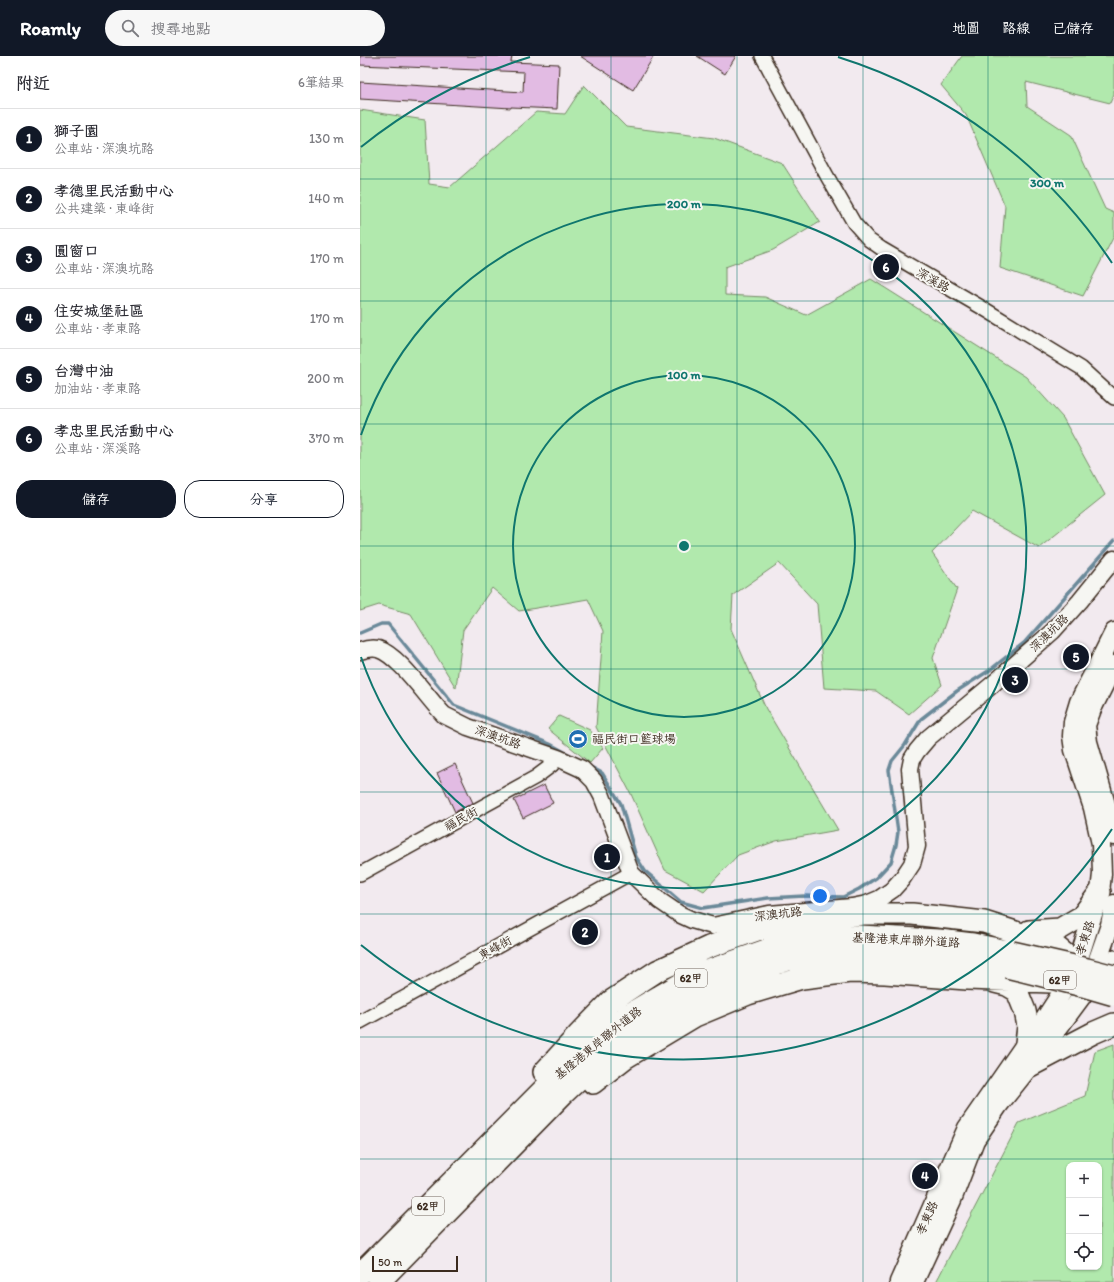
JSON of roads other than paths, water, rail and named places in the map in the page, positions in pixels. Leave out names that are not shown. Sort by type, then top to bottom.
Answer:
[{"type":"highway","points":[[503,1143],[536,1082],[611,1001],[657,971],[709,947],[757,930],[812,920],[863,914],[912,914],[984,922],[1029,931],[1060,929],[1082,916],[1107,898]]},
{"type":"highway","points":[[984,922],[1054,944],[1092,974],[1100,997],[1114,1002]]},
{"type":"highway","name":"基隆港東岸聯外道路","points":[[379,1282],[503,1143],[553,1080],[626,1016],[696,976],[780,945],[804,941],[859,936],[939,948],[973,944],[1010,960],[1114,995]]},
{"type":"highway","name":"基隆港東岸聯外道路","points":[[1010,960],[1087,969],[1092,974]]},
{"type":"highway","points":[[503,1143],[567,1104],[625,1058],[695,1016],[748,994],[802,978],[850,972],[885,973],[967,979],[993,982],[1007,986],[1017,991],[1025,1010],[1028,1026],[1026,1043]]},
{"type":"highway","points":[[967,979],[1092,974]]},
{"type":"highway","points":[[1030,1066],[1093,1033],[1114,1024]]},
{"type":"highway","name":"基隆港東岸聯外道路","points":[[360,1274],[503,1143]]},
{"type":"main road","name":"孝東路","points":[[914,1282],[952,1200],[975,1140],[998,1106],[1030,1066],[1092,974],[1110,925],[1107,898],[1102,874],[1101,844],[1093,808],[1074,750],[1072,736],[1073,722],[1079,702],[1114,632]]},
{"type":"main road","points":[[1114,665],[1092,709],[1086,725],[1088,742],[1114,836]]},
{"type":"main road","name":"孝東路","points":[[899,1282],[967,1128],[1026,1043],[1044,1020],[1092,974]]},
{"type":"street","name":"深溪路","points":[[762,56],[854,223],[869,240],[1081,368],[1114,398]]},
{"type":"street","name":"深澳坑路","points":[[360,651],[367,649],[378,649],[391,657],[403,667],[440,712],[450,719],[468,727],[558,758],[582,769],[594,781],[602,796],[631,873],[660,901],[679,914],[692,920],[713,926],[769,914],[867,904],[879,899],[892,890],[902,879],[912,864],[917,846],[910,769],[912,759],[917,751],[928,738],[1054,631],[1114,559]]},
{"type":"street","name":"福民街","points":[[360,874],[536,778],[558,758]]},
{"type":"street","name":"東峰街","points":[[360,1022],[631,873]]},
{"type":"waterway","points":[[587,765],[602,773],[621,804],[636,857],[645,871],[681,902],[703,908],[768,898],[804,896],[843,897],[876,878],[891,862],[898,832],[889,770],[892,761],[905,745],[921,719],[957,691],[990,670],[1025,642],[1114,541]]},
{"type":"waterway","points":[[360,633],[381,624],[388,624],[454,705],[550,744],[570,755]]},
{"type":"place","name":"孝忠里民活動中心","points":[[886,267]]},
{"type":"place","name":"台灣中油","points":[[1076,657]]},
{"type":"place","name":"圓窗口","points":[[1015,680]]},
{"type":"place","name":"福民街口籃球場","points":[[578,739]]},
{"type":"place","name":"獅子園","points":[[607,857]]},
{"type":"place","name":"孝德里民活動中心","points":[[585,932]]},
{"type":"place","name":"住安城堡社區","points":[[925,1176]]}]
